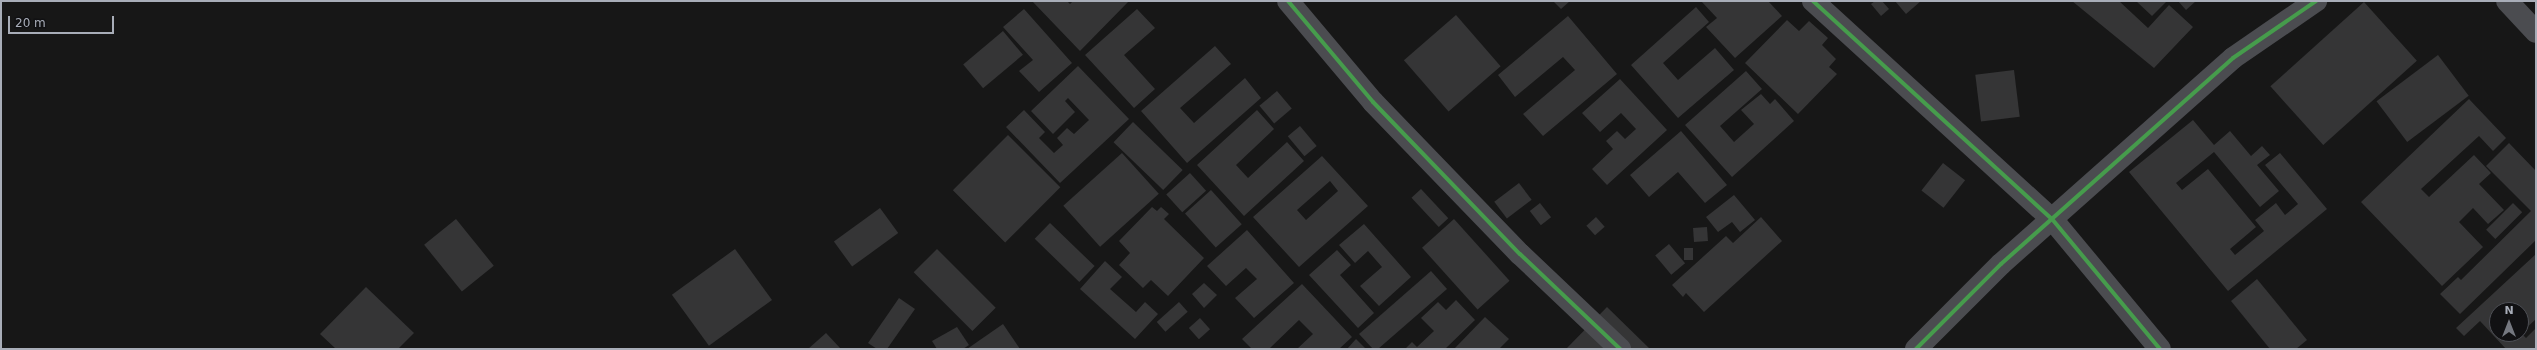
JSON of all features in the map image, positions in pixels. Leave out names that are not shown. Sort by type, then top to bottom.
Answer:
[{"type":"street","points":[[1288,1],[1373,102],[1520,254],[1620,349]]},
{"type":"street","points":[[1814,1],[2052,219],[2160,349]]},
{"type":"street","points":[[1916,349],[2002,264],[2233,58],[2316,1]]},
{"type":"street","points":[[2507,1],[2536,32]]},
{"type":"building","points":[[1032,1],[1067,1],[1070,4],[1073,1],[1129,1],[1080,51]]},
{"type":"building","points":[[1553,1],[1570,1],[1561,9]]},
{"type":"building","points":[[1701,1],[1768,1],[1782,16],[1735,58],[1706,27],[1717,18]]},
{"type":"building","points":[[1875,1],[1882,1],[1889,9],[1881,16],[1871,4]]},
{"type":"building","points":[[1895,1],[1921,1],[1906,14]]},
{"type":"building","points":[[2072,1],[2119,1],[2148,28],[2169,5],[2193,27],[2154,68]]},
{"type":"building","points":[[2136,1],[2167,1],[2152,16]]},
{"type":"building","points":[[2178,1],[2196,1],[2186,10]]},
{"type":"building","points":[[2364,2],[2417,61],[2323,145],[2270,86]]},
{"type":"building","points":[[1696,7],[1709,22],[1663,63],[1678,80],[1715,48],[1734,70],[1678,118],[1631,65]]},
{"type":"building","points":[[1024,9],[1072,63],[1039,92],[1019,71],[1033,60],[1003,27]]},
{"type":"building","points":[[1137,9],[1155,28],[1124,55],[1155,89],[1134,108],[1085,55]]},
{"type":"building","points":[[1456,15],[1501,66],[1449,112],[1404,60]]},
{"type":"building","points":[[1568,16],[1617,74],[1543,136],[1523,114],[1575,70],[1563,57],[1515,97],[1498,75]]},
{"type":"building","points":[[1787,20],[1799,31],[1809,21],[1828,38],[1822,45],[1836,59],[1829,67],[1837,74],[1798,114],[1745,63]]},
{"type":"building","points":[[1003,31],[1023,55],[983,88],[963,64]]},
{"type":"building","points":[[1215,46],[1231,64],[1180,108],[1194,123],[1245,78],[1261,98],[1187,163],[1141,111]]},
{"type":"building","points":[[2438,55],[2469,96],[2407,142],[2377,101]]},
{"type":"building","points":[[1078,66],[1129,119],[1060,183],[1006,127],[1024,110],[1045,132],[1039,138],[1054,153],[1063,145],[1057,138],[1067,128],[1074,134],[1089,120],[1068,98],[1065,101],[1075,112],[1053,134],[1031,111]]},
{"type":"building","points":[[2014,70],[2020,117],[1981,121],[1975,75]]},
{"type":"building","points":[[1746,71],[1762,89],[1720,126],[1734,142],[1754,124],[1741,110],[1761,94],[1770,104],[1775,99],[1794,121],[1732,177],[1685,125]]},
{"type":"building","points":[[1620,79],[1667,130],[1607,185],[1592,169],[1613,149],[1606,141],[1617,131],[1625,139],[1636,129],[1621,113],[1600,132],[1582,113]]},
{"type":"building","points":[[1277,91],[1292,109],[1274,123],[1259,106]]},
{"type":"building","points":[[2469,99],[2506,138],[2493,151],[2479,136],[2421,189],[2429,197],[2474,155],[2491,173],[2479,184],[2504,210],[2488,224],[2473,208],[2459,222],[2483,247],[2442,286],[2361,202]]},
{"type":"building","points":[[1257,110],[1274,129],[1236,165],[1248,178],[1287,142],[1304,161],[1244,216],[1197,165]]},
{"type":"building","points":[[2193,120],[2214,145],[2230,131],[2251,156],[2262,146],[2270,155],[2257,165],[2279,191],[2260,207],[2214,152],[2176,183],[2182,190],[2208,169],[2256,227],[2230,249],[2235,255],[2264,231],[2255,220],[2276,203],[2285,215],[2298,204],[2265,165],[2280,153],[2327,209],[2228,291],[2129,172]]},
{"type":"building","points":[[1133,122],[1183,170],[1163,190],[1114,142]]},
{"type":"building","points":[[1300,126],[1317,146],[1304,156],[1288,136]]},
{"type":"building","points":[[1681,131],[1727,185],[1705,203],[1678,172],[1649,197],[1630,175]]},
{"type":"building","points":[[1008,135],[1060,187],[1005,242],[953,190]]},
{"type":"building","points":[[2509,143],[2536,171],[2536,240],[2460,314],[2440,294],[2458,277],[2461,280],[2531,211],[2486,166]]},
{"type":"building","points":[[1122,153],[1159,194],[1100,247],[1063,206]]},
{"type":"building","points":[[1322,156],[1368,206],[1299,267],[1253,217]],"holes":[[[1330,181],[1338,191],[1306,220],[1297,210]]]},
{"type":"building","points":[[1943,163],[1965,180],[1944,208],[1921,191]]},
{"type":"building","points":[[1190,173],[1206,191],[1182,212],[1166,194]]},
{"type":"building","points":[[1519,183],[1532,200],[1507,218],[1494,202]]},
{"type":"building","points":[[1421,189],[1448,218],[1439,227],[1411,198]]},
{"type":"building","points":[[1211,190],[1242,224],[1216,248],[1185,213]]},
{"type":"building","points":[[1734,195],[1755,220],[1740,232],[1732,222],[1718,232],[1706,217]]},
{"type":"building","points":[[1540,203],[1551,217],[1541,225],[1530,211]]},
{"type":"building","points":[[2513,203],[2522,212],[2495,239],[2486,230]]},
{"type":"building","points":[[1152,207],[1157,211],[1161,207],[1169,214],[1164,219],[1204,258],[1168,296],[1151,280],[1143,288],[1119,265],[1130,253],[1119,241]]},
{"type":"building","points":[[880,208],[898,233],[852,267],[834,242]]},
{"type":"building","points":[[1596,217],[1605,227],[1595,235],[1586,226]]},
{"type":"building","points":[[1761,217],[1782,241],[1704,312],[1686,293],[1683,297],[1672,285],[1726,236],[1733,243]]},
{"type":"building","points":[[456,219],[494,266],[462,291],[424,245]]},
{"type":"building","points":[[1454,219],[1510,281],[1478,309],[1422,248]]},
{"type":"building","points":[[1050,223],[1095,266],[1079,282],[1035,239]]},
{"type":"building","points":[[1364,224],[1411,277],[1379,306],[1360,286],[1382,267],[1368,251],[1355,263],[1339,245]]},
{"type":"building","points":[[1707,227],[1708,241],[1694,242],[1693,228]]},
{"type":"building","points":[[1247,230],[1294,283],[1254,318],[1235,298],[1257,279],[1246,268],[1226,286],[1207,266]]},
{"type":"building","points":[[1669,244],[1685,263],[1671,275],[1655,256]]},
{"type":"building","points":[[1684,248],[1693,248],[1693,260],[1684,260]]},
{"type":"building","points":[[735,249],[772,300],[709,346],[672,295]]},
{"type":"building","points":[[937,249],[996,308],[972,331],[914,272]]},
{"type":"building","points":[[1337,250],[1351,265],[1340,275],[1374,313],[1358,328],[1309,275]]},
{"type":"building","points":[[2536,254],[2536,319],[2529,326],[2529,302],[2489,302],[2489,331],[2480,321],[2464,336],[2456,328]]},
{"type":"building","points":[[1105,261],[1122,277],[1110,289],[1136,312],[1145,302],[1158,314],[1135,339],[1080,289]]},
{"type":"building","points":[[1431,271],[1447,289],[1378,349],[1373,349],[1359,334]]},
{"type":"building","points":[[2257,279],[2307,340],[2296,349],[2270,349],[2231,301]]},
{"type":"building","points":[[1204,283],[1217,295],[1204,308],[1192,294]]},
{"type":"building","points":[[1302,284],[1352,337],[1339,349],[1297,349],[1313,334],[1299,320],[1269,349],[1252,349],[1242,339]]},
{"type":"building","points":[[366,287],[414,333],[398,349],[336,349],[320,334]]},
{"type":"building","points":[[899,298],[915,309],[887,349],[877,349],[868,343]]},
{"type":"building","points":[[1456,300],[1475,320],[1445,349],[1405,349],[1412,342],[1417,347],[1434,331],[1421,318],[1438,302],[1446,310]]},
{"type":"building","points":[[1179,302],[1188,312],[1165,332],[1157,322]]},
{"type":"building","points":[[1607,307],[1650,349],[1566,349]]},
{"type":"building","points":[[1485,317],[1509,339],[1499,349],[1454,349]]},
{"type":"building","points":[[1200,318],[1210,329],[1199,339],[1189,328]]},
{"type":"building","points":[[1003,324],[1020,349],[967,349]]},
{"type":"building","points":[[957,327],[969,345],[963,349],[937,349],[932,341]]},
{"type":"building","points":[[2536,328],[2536,349],[2506,349],[2500,342],[2529,342],[2529,335]]},
{"type":"building","points":[[826,333],[841,349],[808,349]]},
{"type":"building","points":[[1356,339],[1366,349],[1347,349]]},
{"type":"cycle path","points":[[1288,1],[1373,102],[1520,254],[1620,349]]},
{"type":"cycle path","points":[[1813,1],[2052,219],[2160,349]]},
{"type":"cycle path","points":[[1916,349],[2001,264],[2233,58],[2316,1]]}]
